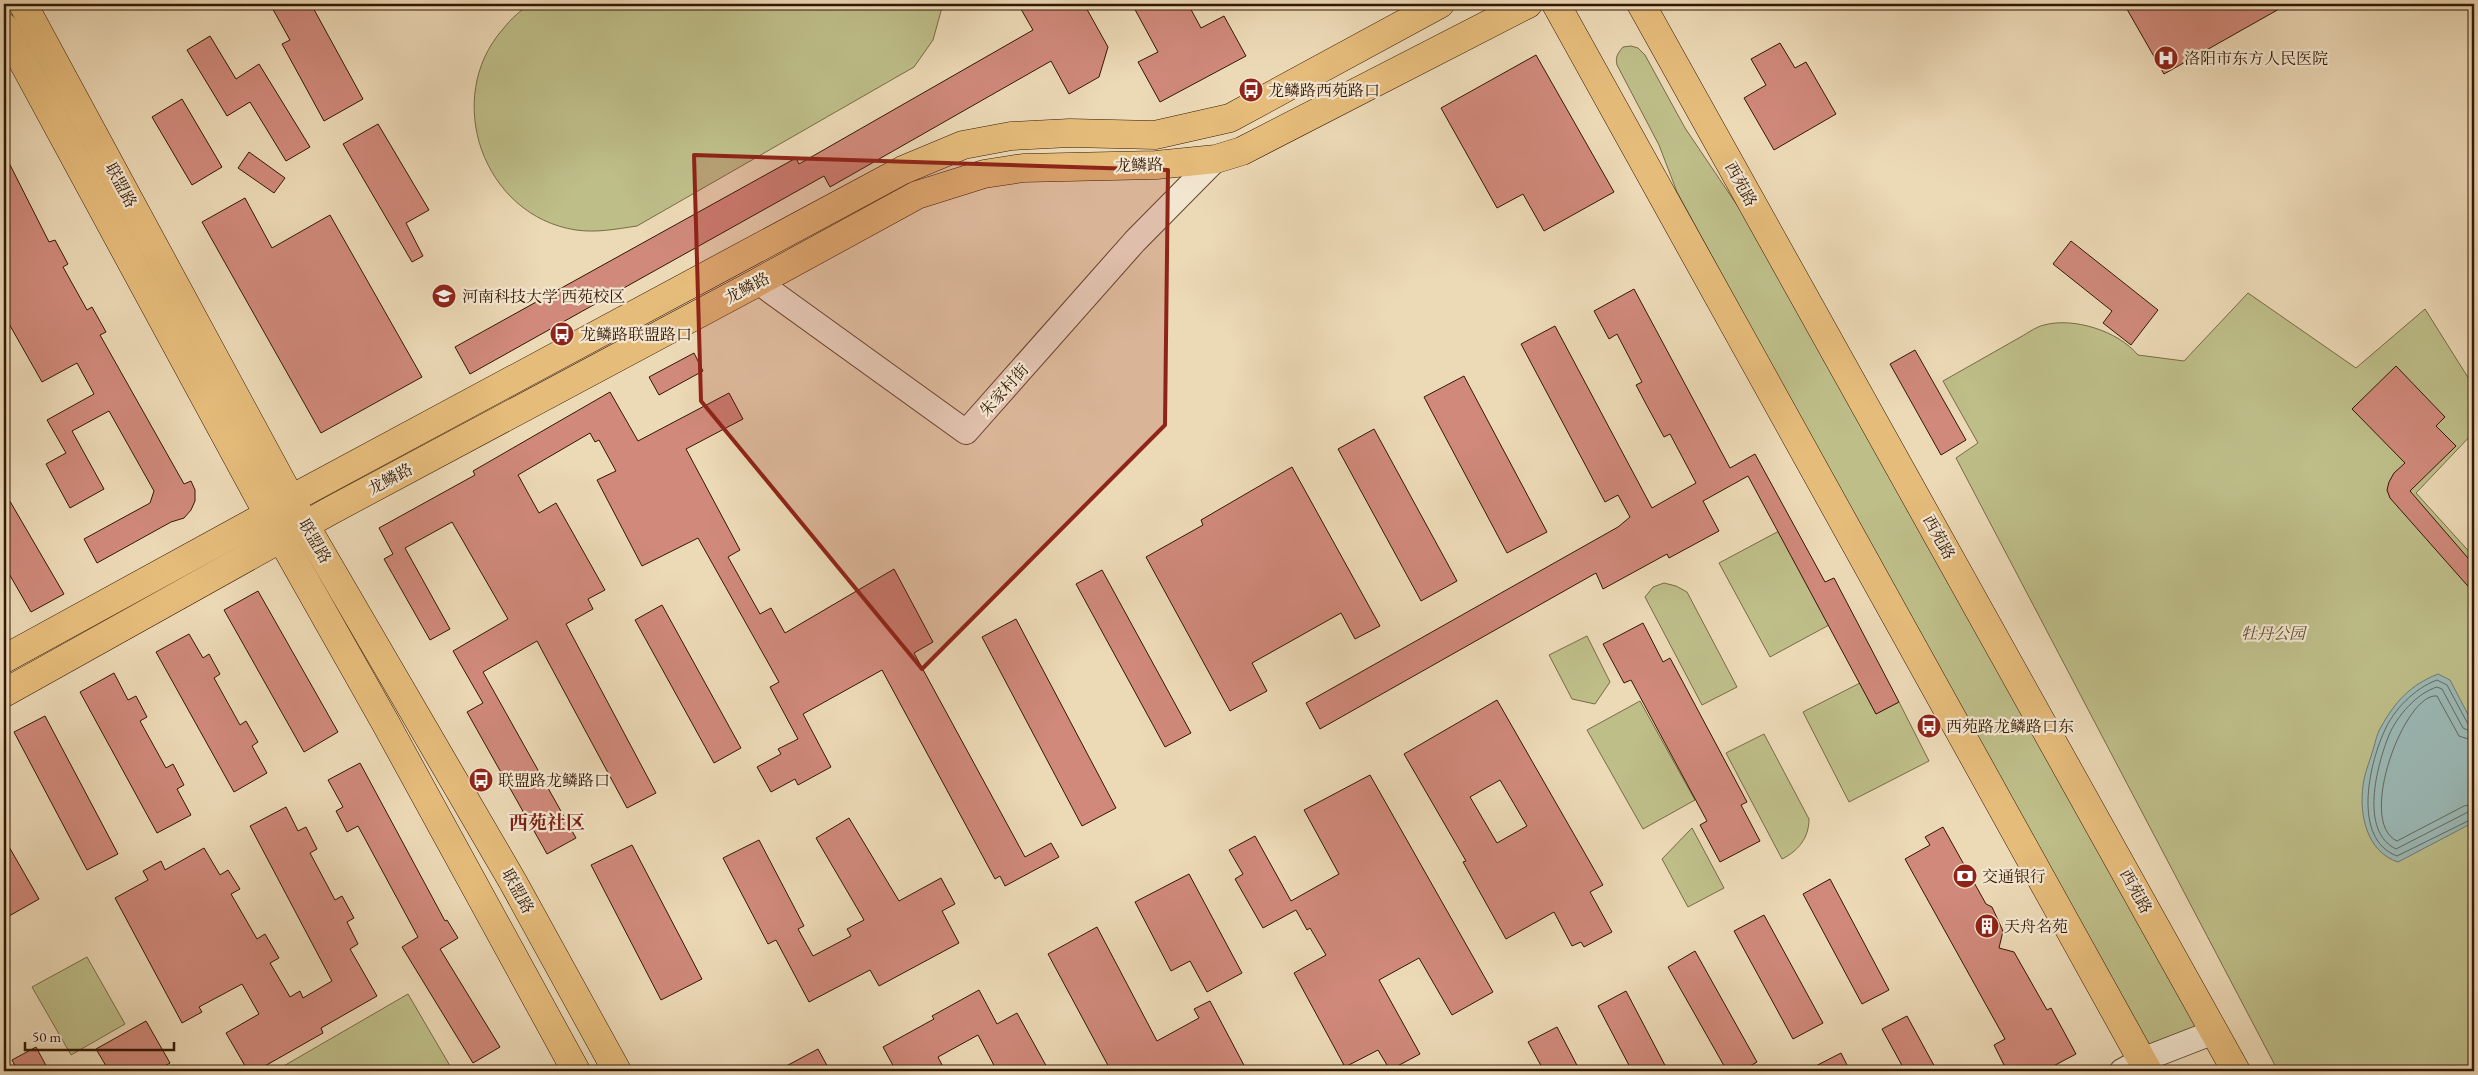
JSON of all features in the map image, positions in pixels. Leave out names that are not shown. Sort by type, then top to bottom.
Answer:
[{"type":"main road","name":"联盟路","points":[[22,4],[305,525],[513,882],[617,1071]]},
{"type":"main road","name":"龙鳞路","points":[[4,659],[291,499],[930,157],[964,145],[1012,136],[1070,133],[1155,135],[1230,118],[1440,4]]},
{"type":"main road","name":"龙鳞路","points":[[4,693],[281,538],[917,195],[984,174],[1023,168],[1156,165],[1216,159],[1242,151],[1528,4]]},
{"type":"main road","points":[[1556,4],[2142,1068]]},
{"type":"main road","name":"西苑路","points":[[1641,4],[2236,1071]]},
{"type":"main road","name":"联盟路","points":[[4,27],[267,513],[390,731],[576,1071]]},
{"type":"street","name":"朱家村街","points":[[758,282],[966,432],[1135,241],[1216,159]]},
{"type":"street","points":[[2142,1068],[2214,1032]]},
{"type":"highlighted area","points":[[694,155],[1168,170],[1165,425],[922,669],[701,401]]},
{"type":"green space","points":[[532,4],[943,4],[933,40],[914,67],[637,226],[591,231],[576,230],[544,220],[517,202],[496,178],[482,150],[475,119],[476,88],[485,57],[510,21]]},
{"type":"green space","points":[[1631,46],[1638,48],[1645,55],[1685,128],[1743,214],[2197,1028],[2145,1050],[1677,192],[1659,145],[1616,62],[1623,47]]},
{"type":"green space","name":"牡丹公园","points":[[2248,293],[2356,368],[2425,309],[2474,387],[2474,432],[2416,493],[2474,557],[2474,1071],[2278,1071],[1956,458],[1978,443],[1943,381],[2034,329],[2056,323],[2082,325],[2095,328],[2119,339],[2138,355],[2184,361]]},
{"type":"green space","points":[[1779,531],[1829,625],[1770,657],[1719,563]]},
{"type":"green space","points":[[1664,583],[1676,586],[1687,592],[1737,687],[1702,705],[1645,597],[1653,587]]},
{"type":"green space","points":[[1587,636],[1610,682],[1595,704],[1572,699],[1549,655]]},
{"type":"green space","points":[[1860,683],[1876,714],[1899,702],[1929,761],[1849,802],[1803,712]]},
{"type":"green space","points":[[1640,701],[1695,800],[1643,829],[1587,730]]},
{"type":"green space","points":[[1764,734],[1809,819],[1807,832],[1802,843],[1782,859],[1726,753]]},
{"type":"green space","points":[[1692,828],[1724,888],[1688,907],[1662,859]]},
{"type":"green space","points":[[87,957],[125,1024],[71,1055],[32,987]]},
{"type":"green space","points":[[408,994],[453,1071],[275,1071]]},
{"type":"water","points":[[2438,674],[2450,680],[2474,726],[2474,822],[2398,862],[2387,857],[2379,850],[2367,831],[2362,809],[2364,778],[2378,733],[2386,718],[2411,689]]},
{"type":"building","points":[[270,4],[311,4],[363,99],[324,121],[282,44],[290,40]]},
{"type":"building","points":[[1018,4],[1084,4],[1108,47],[1099,77],[1069,94],[1051,61],[830,187],[824,176],[470,374],[455,347],[796,158],[799,164],[1033,30]]},
{"type":"building","points":[[1132,4],[1188,4],[1201,28],[1224,16],[1246,56],[1160,102],[1138,62],[1158,52]]},
{"type":"building","points":[[2124,4],[2288,4],[2164,74]]},
{"type":"building","points":[[210,36],[236,79],[259,64],[310,147],[286,161],[250,102],[227,116],[187,50]]},
{"type":"building","points":[[1780,43],[1795,68],[1806,62],[1836,114],[1774,150],[1744,98],[1766,85],[1751,59]]},
{"type":"building","points":[[1536,55],[1614,192],[1544,231],[1523,194],[1497,208],[1441,108]]},
{"type":"building","points":[[182,99],[222,167],[192,185],[152,117]]},
{"type":"building","points":[[378,124],[429,210],[406,223],[423,256],[412,262],[343,144]]},
{"type":"building","points":[[249,152],[285,178],[274,193],[238,168]]},
{"type":"building","points":[[4,153],[49,242],[55,240],[68,264],[63,267],[87,310],[92,307],[106,332],[100,335],[184,484],[191,481],[195,490],[195,501],[191,510],[184,518],[171,522],[97,563],[84,539],[150,503],[154,491],[109,411],[72,431],[104,489],[70,508],[46,464],[66,453],[47,420],[94,394],[77,363],[42,382],[4,315]]},
{"type":"building","points":[[245,198],[272,248],[330,215],[422,377],[321,433],[202,222]]},
{"type":"building","points":[[2071,241],[2158,310],[2131,345],[2103,323],[2112,311],[2053,264]]},
{"type":"building","points":[[1634,289],[1730,468],[1755,454],[1825,582],[1834,578],[1899,702],[1876,714],[1748,476],[1703,501],[1719,531],[1669,558],[1667,554],[1603,589],[1596,573],[1320,729],[1306,703],[1618,527],[1630,517],[1618,495],[1605,502],[1521,344],[1555,326],[1652,508],[1696,483],[1670,434],[1664,437],[1646,404],[1636,385],[1642,382],[1617,334],[1609,339],[1594,311]]},
{"type":"building","points":[[1915,350],[1966,440],[1941,455],[1890,364]]},
{"type":"building","points":[[694,353],[703,371],[659,395],[649,377]]},
{"type":"building","points":[[2396,366],[2445,417],[2436,426],[2456,446],[2410,491],[2474,565],[2474,593],[2390,498],[2387,490],[2389,482],[2394,473],[2405,463],[2352,409]]},
{"type":"building","points":[[1464,376],[1547,532],[1507,553],[1424,397]]},
{"type":"building","points":[[610,392],[638,441],[729,393],[743,419],[686,449],[740,550],[728,557],[760,614],[771,608],[785,633],[894,569],[933,642],[914,653],[1025,857],[1051,843],[1059,857],[1005,886],[1000,876],[995,879],[882,670],[803,714],[831,767],[798,785],[795,779],[771,792],[757,767],[781,754],[778,749],[798,739],[770,687],[779,682],[698,538],[642,566],[597,480],[616,471],[599,440],[595,442],[590,433],[518,475],[539,513],[556,503],[605,590],[588,599],[593,609],[566,624],[656,793],[627,808],[537,641],[483,672],[576,838],[547,854],[467,712],[483,703],[453,651],[508,619],[452,522],[405,548],[450,629],[430,640],[384,559],[393,554],[379,528],[475,475],[473,471]]},
{"type":"building","points":[[1374,429],[1457,581],[1421,601],[1338,449]]},
{"type":"building","points":[[1292,467],[1380,626],[1355,639],[1341,613],[1252,663],[1267,691],[1230,711],[1146,557],[1203,525],[1201,520]]},
{"type":"building","points":[[4,491],[64,594],[31,612],[4,565]]},
{"type":"building","points":[[1102,570],[1191,733],[1165,747],[1076,584]]},
{"type":"building","points":[[258,591],[338,732],[304,752],[224,610]]},
{"type":"building","points":[[662,605],[741,748],[714,763],[635,620]]},
{"type":"building","points":[[1016,619],[1116,808],[1082,826],[982,637]]},
{"type":"building","points":[[1643,623],[1663,662],[1670,658],[1747,802],[1741,805],[1760,841],[1720,862],[1700,825],[1707,821],[1631,680],[1624,683],[1603,644]]},
{"type":"building","points":[[189,634],[203,658],[209,654],[220,674],[214,678],[240,725],[246,721],[258,742],[252,746],[267,773],[234,792],[156,652]]},
{"type":"building","points":[[114,673],[128,700],[136,696],[147,717],[140,721],[166,768],[173,764],[184,785],[177,789],[191,815],[157,833],[80,692]]},
{"type":"building","points":[[1497,700],[1603,885],[1590,892],[1612,932],[1584,947],[1581,942],[1572,946],[1554,912],[1506,939],[1463,862],[1466,861],[1404,754]],"holes":[[[1500,780],[1527,826],[1497,843],[1470,797]]]},
{"type":"building","points":[[45,716],[118,854],[87,870],[14,732]]},
{"type":"building","points":[[360,763],[445,921],[447,920],[458,938],[440,949],[500,1047],[473,1063],[402,947],[418,937],[358,826],[347,832],[336,811],[343,807],[328,780]]},
{"type":"building","points":[[1370,775],[1493,992],[1452,1015],[1419,958],[1379,980],[1420,1054],[1390,1070],[1378,1050],[1345,1067],[1294,973],[1326,955],[1310,928],[1307,930],[1296,910],[1263,928],[1235,879],[1243,874],[1229,850],[1255,836],[1291,901],[1339,874],[1304,810]]},
{"type":"building","points":[[286,807],[298,831],[306,827],[317,849],[310,853],[335,900],[342,896],[354,918],[347,922],[358,944],[350,949],[377,996],[321,1028],[323,1033],[256,1071],[248,1071],[226,1033],[259,1014],[242,984],[199,1007],[202,1012],[182,1023],[115,898],[148,880],[143,871],[161,861],[165,870],[204,848],[220,875],[228,870],[240,889],[231,894],[257,939],[265,934],[279,958],[270,963],[290,997],[300,991],[303,998],[332,981],[250,826]]},
{"type":"building","points":[[849,818],[899,901],[941,878],[955,904],[942,911],[959,943],[879,986],[870,970],[809,1002],[776,940],[768,944],[723,858],[759,840],[804,926],[798,929],[813,956],[851,936],[847,929],[864,920],[816,838]]},
{"type":"building","name":"天舟名苑","points":[[1943,827],[1986,904],[1992,907],[2003,931],[1999,948],[2014,952],[2047,1010],[2051,1008],[2076,1054],[2044,1071],[2007,1071],[1994,1045],[2005,1039],[1905,859],[1930,845],[1925,837]]},
{"type":"building","points":[[4,838],[39,899],[9,916],[4,906]]},
{"type":"building","points":[[632,845],[702,979],[661,1000],[591,865]]},
{"type":"building","points":[[1189,874],[1242,973],[1207,992],[1190,961],[1171,971],[1135,902]]},
{"type":"building","points":[[1830,879],[1889,990],[1862,1004],[1803,894]]},
{"type":"building","points":[[1764,915],[1823,1023],[1793,1039],[1734,931]]},
{"type":"building","points":[[1097,927],[1157,1041],[1199,1018],[1194,1009],[1210,1001],[1247,1071],[1111,1071],[1048,954]]},
{"type":"building","points":[[1695,951],[1757,1062],[1741,1071],[1727,1071],[1668,967]]},
{"type":"building","points":[[979,990],[997,1024],[1017,1013],[1049,1071],[997,1071],[978,1035],[938,1057],[945,1071],[896,1071],[883,1047],[934,1019],[932,1016]]},
{"type":"building","points":[[1626,991],[1668,1071],[1632,1071],[1598,1006]]},
{"type":"building","points":[[1907,1016],[1937,1071],[1905,1071],[1882,1029]]},
{"type":"building","points":[[146,1021],[170,1063],[156,1071],[109,1071],[96,1049]]},
{"type":"building","points":[[1557,1027],[1580,1071],[1544,1071],[1528,1042]]},
{"type":"building","points":[[36,1047],[49,1071],[18,1071],[12,1060]]},
{"type":"building","points":[[818,1049],[830,1071],[777,1071]]},
{"type":"building","points":[[1841,1053],[1850,1071],[1806,1071]]},
{"type":"place","name":"洛阳市东方人民医院","points":[[2166,58]]},
{"type":"place","name":"龙鳞路西苑路口","points":[[1251,90]]},
{"type":"place","name":"河南科技大学 西苑校区","points":[[444,296]]},
{"type":"place","name":"龙鳞路联盟路口","points":[[562,334]]},
{"type":"place","name":"西苑路龙鳞路口东","points":[[1929,726]]},
{"type":"place","name":"联盟路龙鳞路口","points":[[481,780]]},
{"type":"place","name":"交通银行","points":[[1965,876]]},
{"type":"place","name":"天舟名苑","points":[[1987,926]]},
{"type":"district","name":"西苑社区","points":[[547,822]]}]
